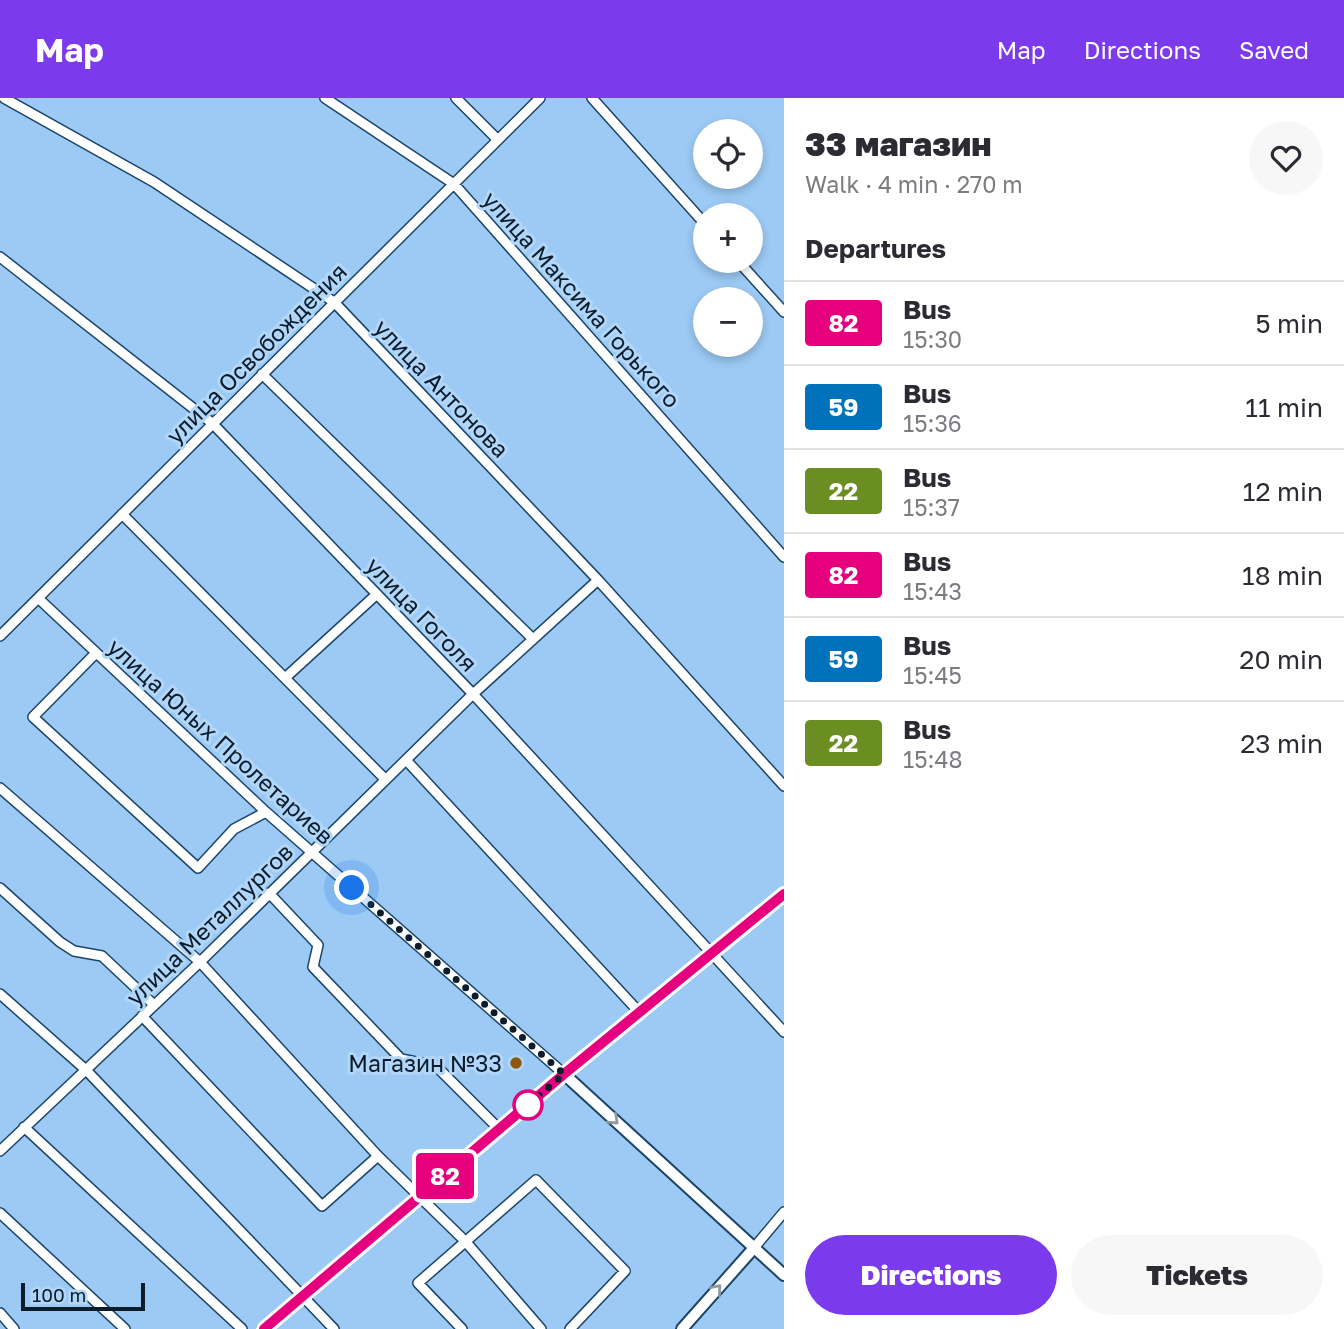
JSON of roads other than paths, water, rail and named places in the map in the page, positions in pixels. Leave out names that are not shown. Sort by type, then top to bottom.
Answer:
[{"type":"main road","points":[[264,1329],[564,1074],[784,894]]},
{"type":"main road","name":"улица Юных Пролетариев","points":[[564,1074],[752,1249],[784,1275]]},
{"type":"main road","points":[[682,1329],[752,1249]]},
{"type":"street","name":"улица Антонова","points":[[4,98],[154,182],[334,302],[598,580],[784,786]]},
{"type":"street","name":"улица Максима Горького","points":[[325,98],[454,184],[784,557]]},
{"type":"street","points":[[456,98],[498,140]]},
{"type":"street","name":"улица Освобождения","points":[[0,636],[540,98]]},
{"type":"street","points":[[592,98],[693,212]]},
{"type":"street","name":"улица Гоголя","points":[[0,257],[212,423],[473,694],[784,1032]]},
{"type":"street","points":[[749,273],[784,312]]},
{"type":"street","points":[[262,374],[533,639]]},
{"type":"street","points":[[122,514],[385,779]]},
{"type":"street","name":"улица Металлургов","points":[[0,1151],[200,962],[473,694],[598,580]]},
{"type":"street","points":[[285,678],[377,594]]},
{"type":"street","name":"улица Юных Пролетариев","points":[[38,598],[94,655],[266,812],[564,1074]]},
{"type":"street","points":[[94,655],[33,718],[198,868],[234,829],[266,812]]},
{"type":"street","points":[[406,760],[640,1013]]},
{"type":"street","points":[[0,788],[200,962],[378,1156],[465,1241],[541,1329]]},
{"type":"street","points":[[0,888],[60,942],[74,951],[102,956],[153,1004]]},
{"type":"street","points":[[269,893],[318,945],[313,967],[401,1059],[436,1066],[500,1130]]},
{"type":"street","points":[[0,994],[86,1070],[334,1329]]},
{"type":"street","points":[[142,1016],[322,1206],[378,1156]]},
{"type":"street","points":[[24,1127],[242,1329]]},
{"type":"street","points":[[462,1329],[418,1283],[536,1180],[625,1270],[570,1329]]},
{"type":"street","points":[[752,1249],[784,1212]]},
{"type":"street","points":[[0,1213],[125,1329]]},
{"type":"street","points":[[0,1313],[14,1329]]},
{"type":"place","name":"Магазин №33","points":[[516,1063]]}]
